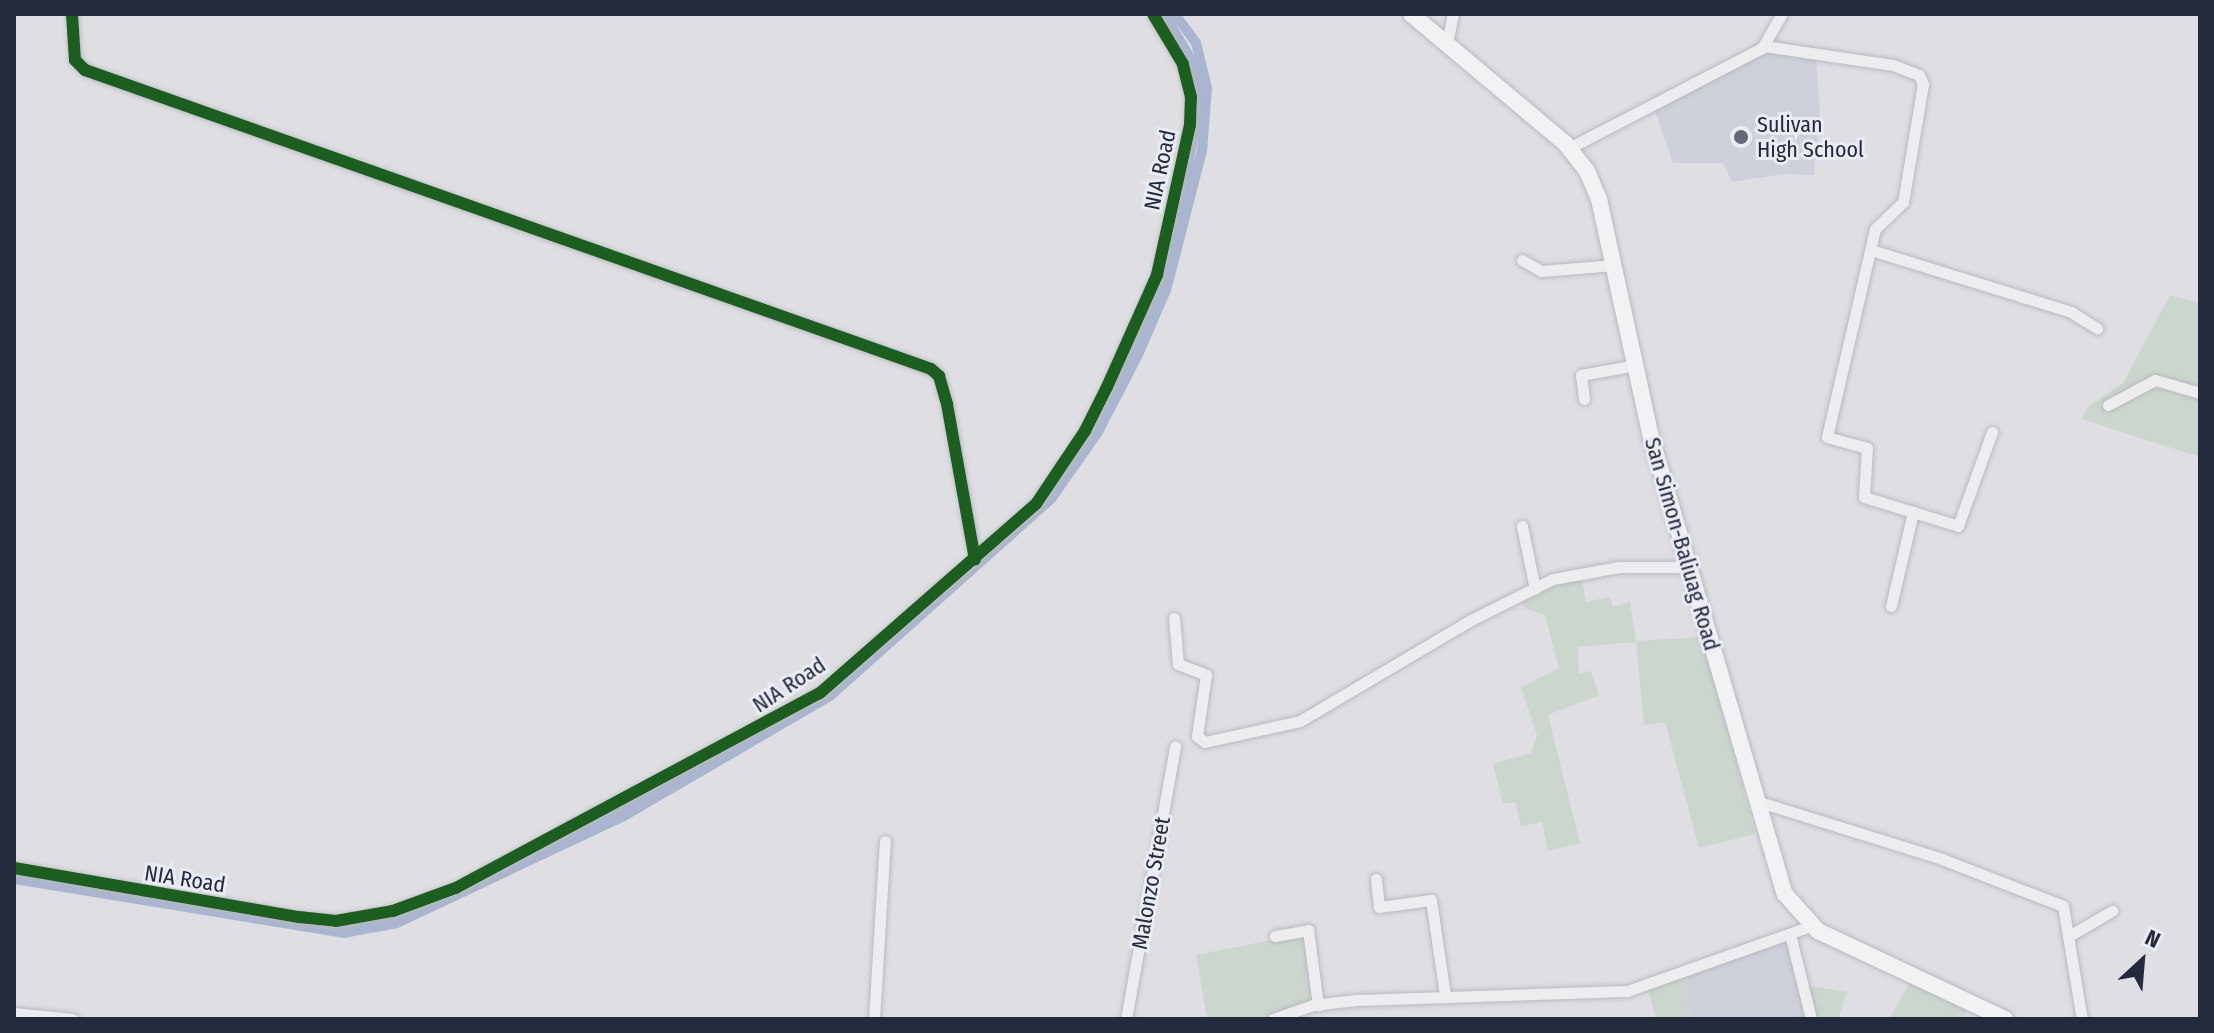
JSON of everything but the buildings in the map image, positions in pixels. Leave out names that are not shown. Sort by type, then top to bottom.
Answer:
[{"type":"main road","name":"San Simon-Baliuag Road","points":[[1411,14],[1569,148],[1599,199],[1636,365],[1689,567],[1755,801],[1785,894],[1811,926],[2005,1019]]},
{"type":"street","points":[[72,14],[75,60],[85,70],[931,369],[939,376],[947,404],[975,559]]},
{"type":"street","name":"NIA Road","points":[[14,868],[336,921],[410,906],[456,888],[820,693],[1036,504],[1060,470],[1107,387],[1157,275],[1187,146],[1191,97],[1183,64],[1153,14]]},
{"type":"street","points":[[1447,44],[1453,14]]},
{"type":"street","points":[[1569,148],[1764,46],[1782,14]]},
{"type":"street","points":[[1764,46],[1893,65],[1921,79],[1903,202],[1875,229],[1827,437],[1867,448],[1864,497],[1958,526],[1992,432]]},
{"type":"street","points":[[1871,250],[2071,312],[2097,328]]},
{"type":"street","points":[[1522,260],[1541,271],[1615,265]]},
{"type":"street","points":[[1584,399],[1581,375],[1636,365]]},
{"type":"street","points":[[2108,405],[2155,380],[2200,393]]},
{"type":"street","points":[[1891,606],[1913,512]]},
{"type":"street","points":[[1522,526],[1535,589]]},
{"type":"street","points":[[1174,618],[1178,664],[1206,675],[1197,736],[1205,742],[1300,721],[1553,579],[1610,568],[1689,567]]},
{"type":"street","name":"Malonzo Street","points":[[1126,1019],[1175,746]]},
{"type":"street","points":[[1755,801],[2056,902],[2068,912],[2082,1019]]},
{"type":"street","points":[[874,1019],[885,841]]},
{"type":"street","points":[[1376,879],[1379,907],[1431,900],[1445,995]]},
{"type":"street","points":[[2069,936],[2112,911]]},
{"type":"street","points":[[1273,1019],[1318,1005],[1445,995],[1627,991],[1811,926]]},
{"type":"street","points":[[1275,936],[1308,930],[1318,1005]]},
{"type":"street","points":[[1790,934],[1811,1019]]},
{"type":"street","points":[[14,1013],[73,1019]]},
{"type":"shaded area","name":"Sulivan High School","points":[[1765,48],[1816,54],[1820,112],[1814,175],[1783,174],[1732,182],[1723,163],[1673,163],[1654,108]]},
{"type":"shaded area","points":[[2170,295],[2200,303],[2200,388],[2156,377],[2141,380],[2105,403],[2155,384],[2200,397],[2200,457],[2081,419],[2089,406],[2123,383]]},
{"type":"shaded area","points":[[1581,575],[1586,602],[1610,597],[1613,607],[1630,602],[1636,641],[1703,637],[1755,834],[1699,848],[1665,722],[1644,725],[1636,642],[1578,647],[1579,674],[1591,671],[1599,695],[1548,715],[1580,843],[1548,851],[1542,822],[1521,826],[1515,802],[1503,804],[1493,764],[1531,753],[1537,735],[1521,687],[1559,668],[1545,615],[1524,608],[1522,599],[1555,581]]},
{"type":"shaded area","points":[[1307,933],[1312,1001],[1267,1019],[1207,1019],[1196,955]]},
{"type":"shaded area","points":[[1789,940],[1808,1019],[1690,1019],[1684,975]]},
{"type":"shaded area","points":[[1684,975],[1690,1019],[1656,1019],[1648,988]]},
{"type":"shaded area","points":[[1910,982],[1968,1009],[1963,1019],[1889,1019]]},
{"type":"shaded area","points":[[1805,985],[1847,992],[1838,1019],[1814,1019]]},
{"type":"water","points":[[1158,14],[1170,14],[1193,53],[1203,86],[1203,111],[1171,291],[1142,358],[1102,435],[1055,502],[833,700],[627,820],[398,928],[344,938],[14,884],[14,872],[336,928],[398,914],[474,883],[802,709],[1039,505],[1154,292],[1195,96]]},
{"type":"waterway","points":[[1168,283],[1202,151],[1207,88],[1196,43],[1175,14]]},
{"type":"cycle path","points":[[72,14],[75,60],[85,70],[931,369],[939,376],[947,404],[975,559]]},
{"type":"cycle path","points":[[14,868],[299,917],[336,921],[393,911],[456,888],[820,693],[1036,504],[1085,431],[1107,387],[1157,275],[1190,125],[1191,97],[1183,64],[1153,14]]},
{"type":"place","name":"Sulivan High School","points":[[1741,137]]}]
